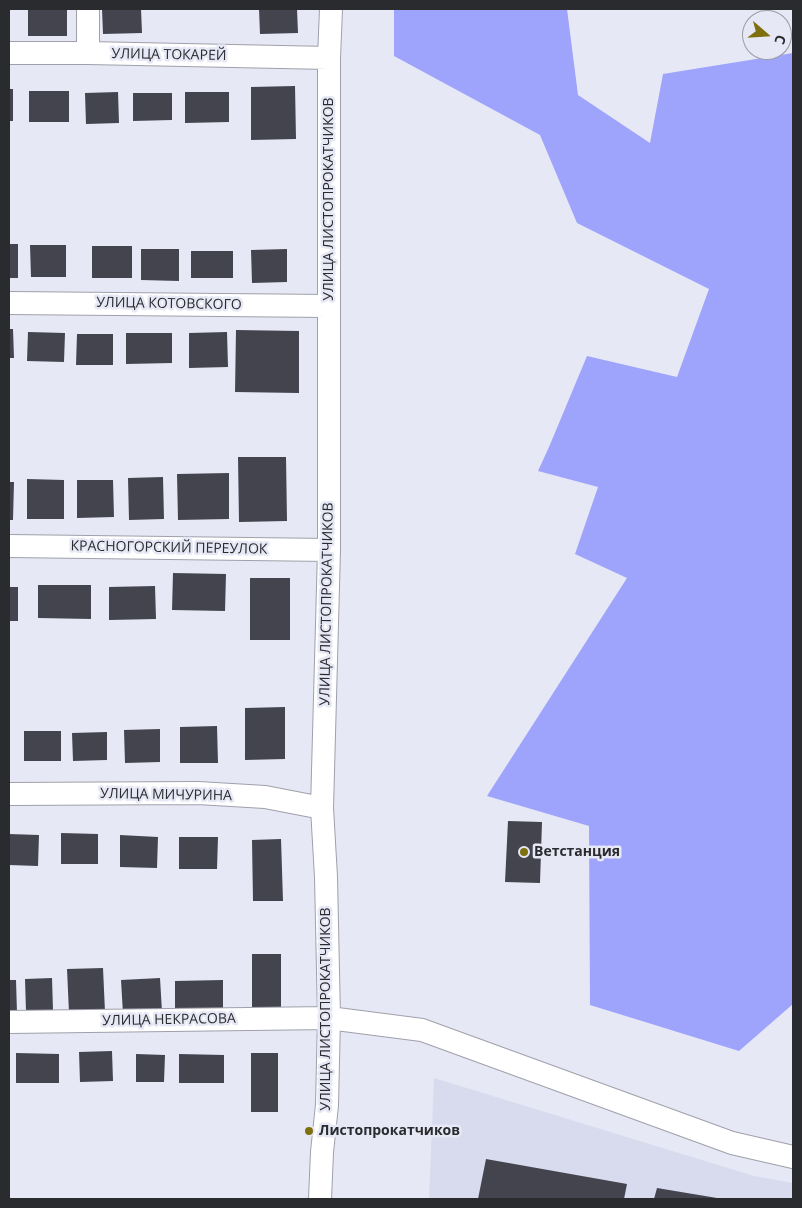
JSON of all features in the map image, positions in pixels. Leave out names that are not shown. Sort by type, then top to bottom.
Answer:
[{"type":"street","points":[[88,9],[88,53]]},
{"type":"street","name":"УЛИЦА ЛИСТОПРОКАТЧИКОВ","points":[[320,1199],[322,1152],[328,1105],[329,1018],[326,877],[322,808],[329,550],[329,58],[331,9]]},
{"type":"street","name":"УЛИЦА ТОКАРЕЙ","points":[[9,54],[88,53],[329,58]]},
{"type":"street","name":"УЛИЦА КОТОВСКОГО","points":[[9,303],[329,306]]},
{"type":"street","name":"КРАСНОГОРСКИЙ ПЕРЕУЛОК","points":[[9,546],[329,550]]},
{"type":"street","name":"УЛИЦА МИЧУРИНА","points":[[9,794],[198,793],[265,797],[322,808]]},
{"type":"street","name":"УЛИЦА НЕКРАСОВА","points":[[9,1022],[329,1018],[422,1030],[732,1143],[793,1157]]},
{"type":"shaded area","points":[[394,9],[567,9],[578,95],[650,143],[663,74],[750,60],[792,60],[793,53],[793,1004],[739,1051],[590,1005],[589,826],[487,796],[627,578],[575,554],[598,487],[538,471],[587,356],[677,377],[709,289],[577,223],[540,135],[394,56]]},
{"type":"shaded area","points":[[434,1078],[754,1176],[793,1183],[793,1199],[429,1199]]},
{"type":"building","points":[[28,9],[67,9],[67,36],[28,36]]},
{"type":"building","points":[[102,9],[141,9],[142,33],[103,34]]},
{"type":"building","points":[[259,9],[297,9],[298,33],[260,34]]},
{"type":"building","points":[[295,86],[296,139],[251,140],[251,87]]},
{"type":"building","points":[[9,89],[13,89],[13,121],[9,121]]},
{"type":"building","points":[[29,91],[69,91],[69,122],[29,122]]},
{"type":"building","points":[[118,92],[119,123],[86,124],[85,93]]},
{"type":"building","points":[[185,92],[229,92],[229,122],[185,123]]},
{"type":"building","points":[[133,93],[172,93],[172,120],[133,121]]},
{"type":"building","points":[[9,244],[18,244],[18,278],[9,278]]},
{"type":"building","points":[[30,245],[66,245],[66,277],[31,277]]},
{"type":"building","points":[[92,246],[132,246],[132,278],[92,278]]},
{"type":"building","points":[[141,249],[179,249],[179,281],[141,280]]},
{"type":"building","points":[[287,249],[287,282],[252,283],[251,250]]},
{"type":"building","points":[[191,251],[233,251],[233,278],[191,278]]},
{"type":"building","points":[[9,329],[13,329],[14,358],[9,358]]},
{"type":"building","points":[[236,330],[299,331],[299,393],[235,392]]},
{"type":"building","points":[[28,332],[65,333],[64,362],[27,361]]},
{"type":"building","points":[[227,332],[228,367],[189,368],[189,333]]},
{"type":"building","points":[[126,333],[172,333],[172,363],[126,364]]},
{"type":"building","points":[[77,334],[113,334],[113,365],[76,365]]},
{"type":"building","points":[[238,457],[286,457],[287,521],[239,522]]},
{"type":"building","points":[[229,473],[229,519],[178,520],[177,474]]},
{"type":"building","points":[[163,477],[164,519],[129,520],[128,478]]},
{"type":"building","points":[[27,479],[64,480],[64,519],[27,519]]},
{"type":"building","points":[[77,480],[113,480],[114,517],[77,518]]},
{"type":"building","points":[[9,482],[14,482],[13,520],[9,520]]},
{"type":"building","points":[[173,573],[226,574],[225,611],[172,610]]},
{"type":"building","points":[[250,578],[290,578],[290,640],[250,640]]},
{"type":"building","points":[[38,585],[91,585],[91,619],[38,618]]},
{"type":"building","points":[[155,586],[156,619],[109,620],[109,587]]},
{"type":"building","points":[[9,587],[18,587],[18,621],[9,621]]},
{"type":"building","points":[[285,707],[285,759],[245,760],[245,708]]},
{"type":"building","points":[[217,726],[218,763],[180,763],[180,727]]},
{"type":"building","points":[[160,729],[160,762],[125,763],[124,730]]},
{"type":"building","points":[[24,731],[61,731],[61,761],[24,761]]},
{"type":"building","points":[[107,732],[107,760],[73,761],[72,733]]},
{"type":"building","name":"Ветстанция","points":[[508,821],[542,822],[540,883],[505,882]]},
{"type":"building","points":[[61,833],[98,834],[98,864],[61,864]]},
{"type":"building","points":[[9,834],[39,835],[38,866],[9,865]]},
{"type":"building","points":[[120,835],[158,837],[157,868],[120,867]]},
{"type":"building","points":[[179,837],[218,837],[217,869],[179,869]]},
{"type":"building","points":[[281,839],[283,901],[253,901],[252,840]]},
{"type":"building","points":[[252,954],[281,954],[281,1009],[252,1009]]},
{"type":"building","points":[[103,968],[105,1012],[69,1013],[67,969]]},
{"type":"building","points":[[52,978],[53,1010],[26,1011],[25,979]]},
{"type":"building","points":[[160,978],[162,1012],[123,1014],[121,980]]},
{"type":"building","points":[[9,980],[16,980],[17,1013],[9,1014]]},
{"type":"building","points":[[223,980],[223,1012],[175,1012],[175,981]]},
{"type":"building","points":[[112,1051],[113,1081],[80,1082],[79,1052]]},
{"type":"building","points":[[16,1053],[59,1054],[59,1083],[16,1083]]},
{"type":"building","points":[[251,1053],[278,1053],[278,1112],[251,1112]]},
{"type":"building","points":[[136,1054],[165,1055],[164,1082],[136,1082]]},
{"type":"building","points":[[179,1054],[224,1055],[224,1083],[179,1083]]},
{"type":"building","points":[[486,1159],[627,1184],[624,1199],[478,1199]]},
{"type":"building","points":[[657,1188],[717,1198],[717,1199],[654,1199]]},
{"type":"place","name":"Ветстанция","points":[[524,852]]},
{"type":"place","name":"Листопрокатчиков","points":[[309,1131]]}]
